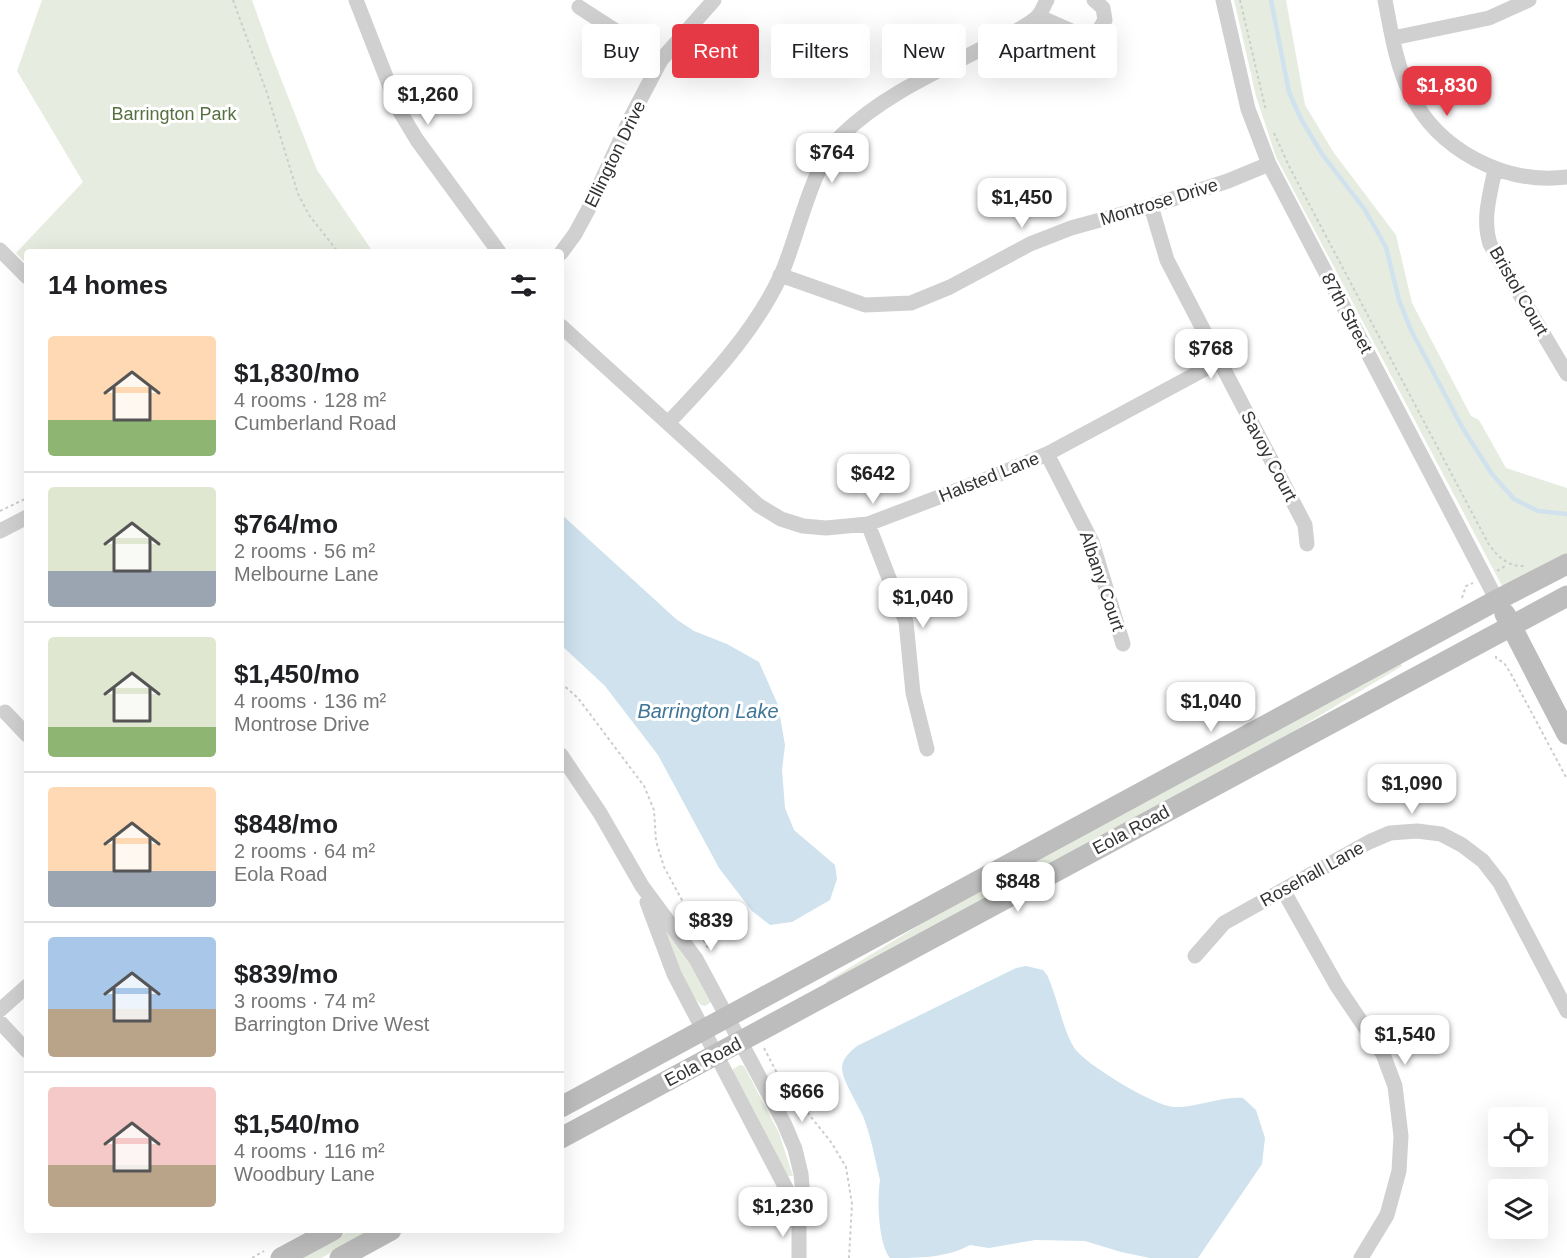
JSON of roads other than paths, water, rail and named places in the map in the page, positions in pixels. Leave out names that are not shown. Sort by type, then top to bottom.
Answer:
[{"type":"street","points":[[356,0],[399,110],[417,140],[497,249]]},
{"type":"street","name":"Ellington Drive","points":[[564,249],[588,210],[631,117],[661,60],[714,0]]},
{"type":"street","points":[[668,423],[716,371],[756,318],[780,275],[820,168],[840,136],[862,116],[890,98],[1005,37],[1038,16],[1047,0]]},
{"type":"street","points":[[1038,16],[1083,36],[1097,33],[1105,20],[1103,8],[1094,0]]},
{"type":"street","name":"87th Street","points":[[1223,0],[1248,109],[1269,164],[1504,613]]},
{"type":"street","points":[[1385,0],[1407,85],[1428,120],[1452,144],[1495,169],[1528,176],[1567,177]]},
{"type":"street","points":[[1393,38],[1489,18],[1528,0]]},
{"type":"street","points":[[579,8],[661,60]]},
{"type":"street","name":"Montrose Drive","points":[[780,275],[865,305],[911,303],[950,287],[1030,243],[1071,228],[1151,206],[1228,181],[1269,164]]},
{"type":"street","name":"Bristol Court","points":[[1495,169],[1486,214],[1490,244],[1567,374]]},
{"type":"street","name":"Savoy Court","points":[[1151,206],[1167,260],[1305,525],[1307,544]]},
{"type":"street","points":[[0,250],[24,274]]},
{"type":"street","name":"Halsted Lane","points":[[564,329],[744,493],[781,519],[803,526],[825,528],[868,524],[1047,454],[1220,361]]},
{"type":"street","name":"Albany Court","points":[[1047,454],[1092,542],[1123,644]]},
{"type":"street","points":[[0,531],[24,519]]},
{"type":"street","points":[[868,524],[906,622],[913,693],[927,749]]},
{"type":"street","points":[[1504,613],[1567,564]]},
{"type":"street","points":[[1504,613],[1567,596]]},
{"type":"street","points":[[1504,613],[1567,734]]},
{"type":"street","name":"Eola Road","points":[[564,1105],[702,1030],[1504,613]]},
{"type":"street","name":"Eola Road","points":[[564,1136],[740,1042],[1504,613]]},
{"type":"street","points":[[5,712],[24,732]]},
{"type":"street","points":[[564,759],[600,813],[642,886],[696,959],[784,1123],[795,1149],[801,1174],[803,1196],[799,1218],[799,1258]]},
{"type":"street","name":"Rosehall Lane","points":[[1195,956],[1224,923],[1369,842],[1390,833],[1417,831],[1441,834],[1462,845],[1483,861],[1500,883],[1567,1011]]},
{"type":"street","points":[[642,886],[674,974],[788,1192],[799,1218]]},
{"type":"street","points":[[1283,890],[1337,986],[1383,1054],[1395,1086],[1401,1136],[1399,1171],[1387,1215],[1361,1258]]},
{"type":"street","points":[[0,1010],[24,989]]},
{"type":"street","points":[[0,1022],[24,1048]]},
{"type":"street","points":[[281,1258],[327,1233]]},
{"type":"street","points":[[340,1258],[386,1233]]},
{"type":"water","name":"Barrington Lake","points":[[564,517],[676,619],[694,631],[727,644],[759,662],[778,705],[785,745],[782,770],[785,808],[794,830],[835,865],[837,879],[830,900],[792,922],[770,925],[752,911],[719,868],[658,755],[605,686],[564,648]]},
{"type":"water","points":[[1026,966],[1043,970],[1047,975],[1075,1049],[1093,1065],[1122,1084],[1152,1100],[1174,1107],[1243,1098],[1256,1110],[1265,1138],[1262,1164],[1198,1258],[1150,1258],[1085,1241],[1035,1240],[989,1248],[970,1245],[952,1253],[932,1256],[890,1258],[881,1232],[880,1180],[873,1148],[863,1116],[845,1079],[842,1069],[843,1062],[857,1046],[1016,968]]},
{"type":"waterway","points":[[1271,0],[1289,92],[1301,119],[1322,154],[1365,210],[1386,247],[1399,300],[1410,328],[1462,427],[1492,474],[1514,499],[1538,511],[1567,514]]},
{"type":"park label","name":"Barrington Park","points":[[174,114]]}]
